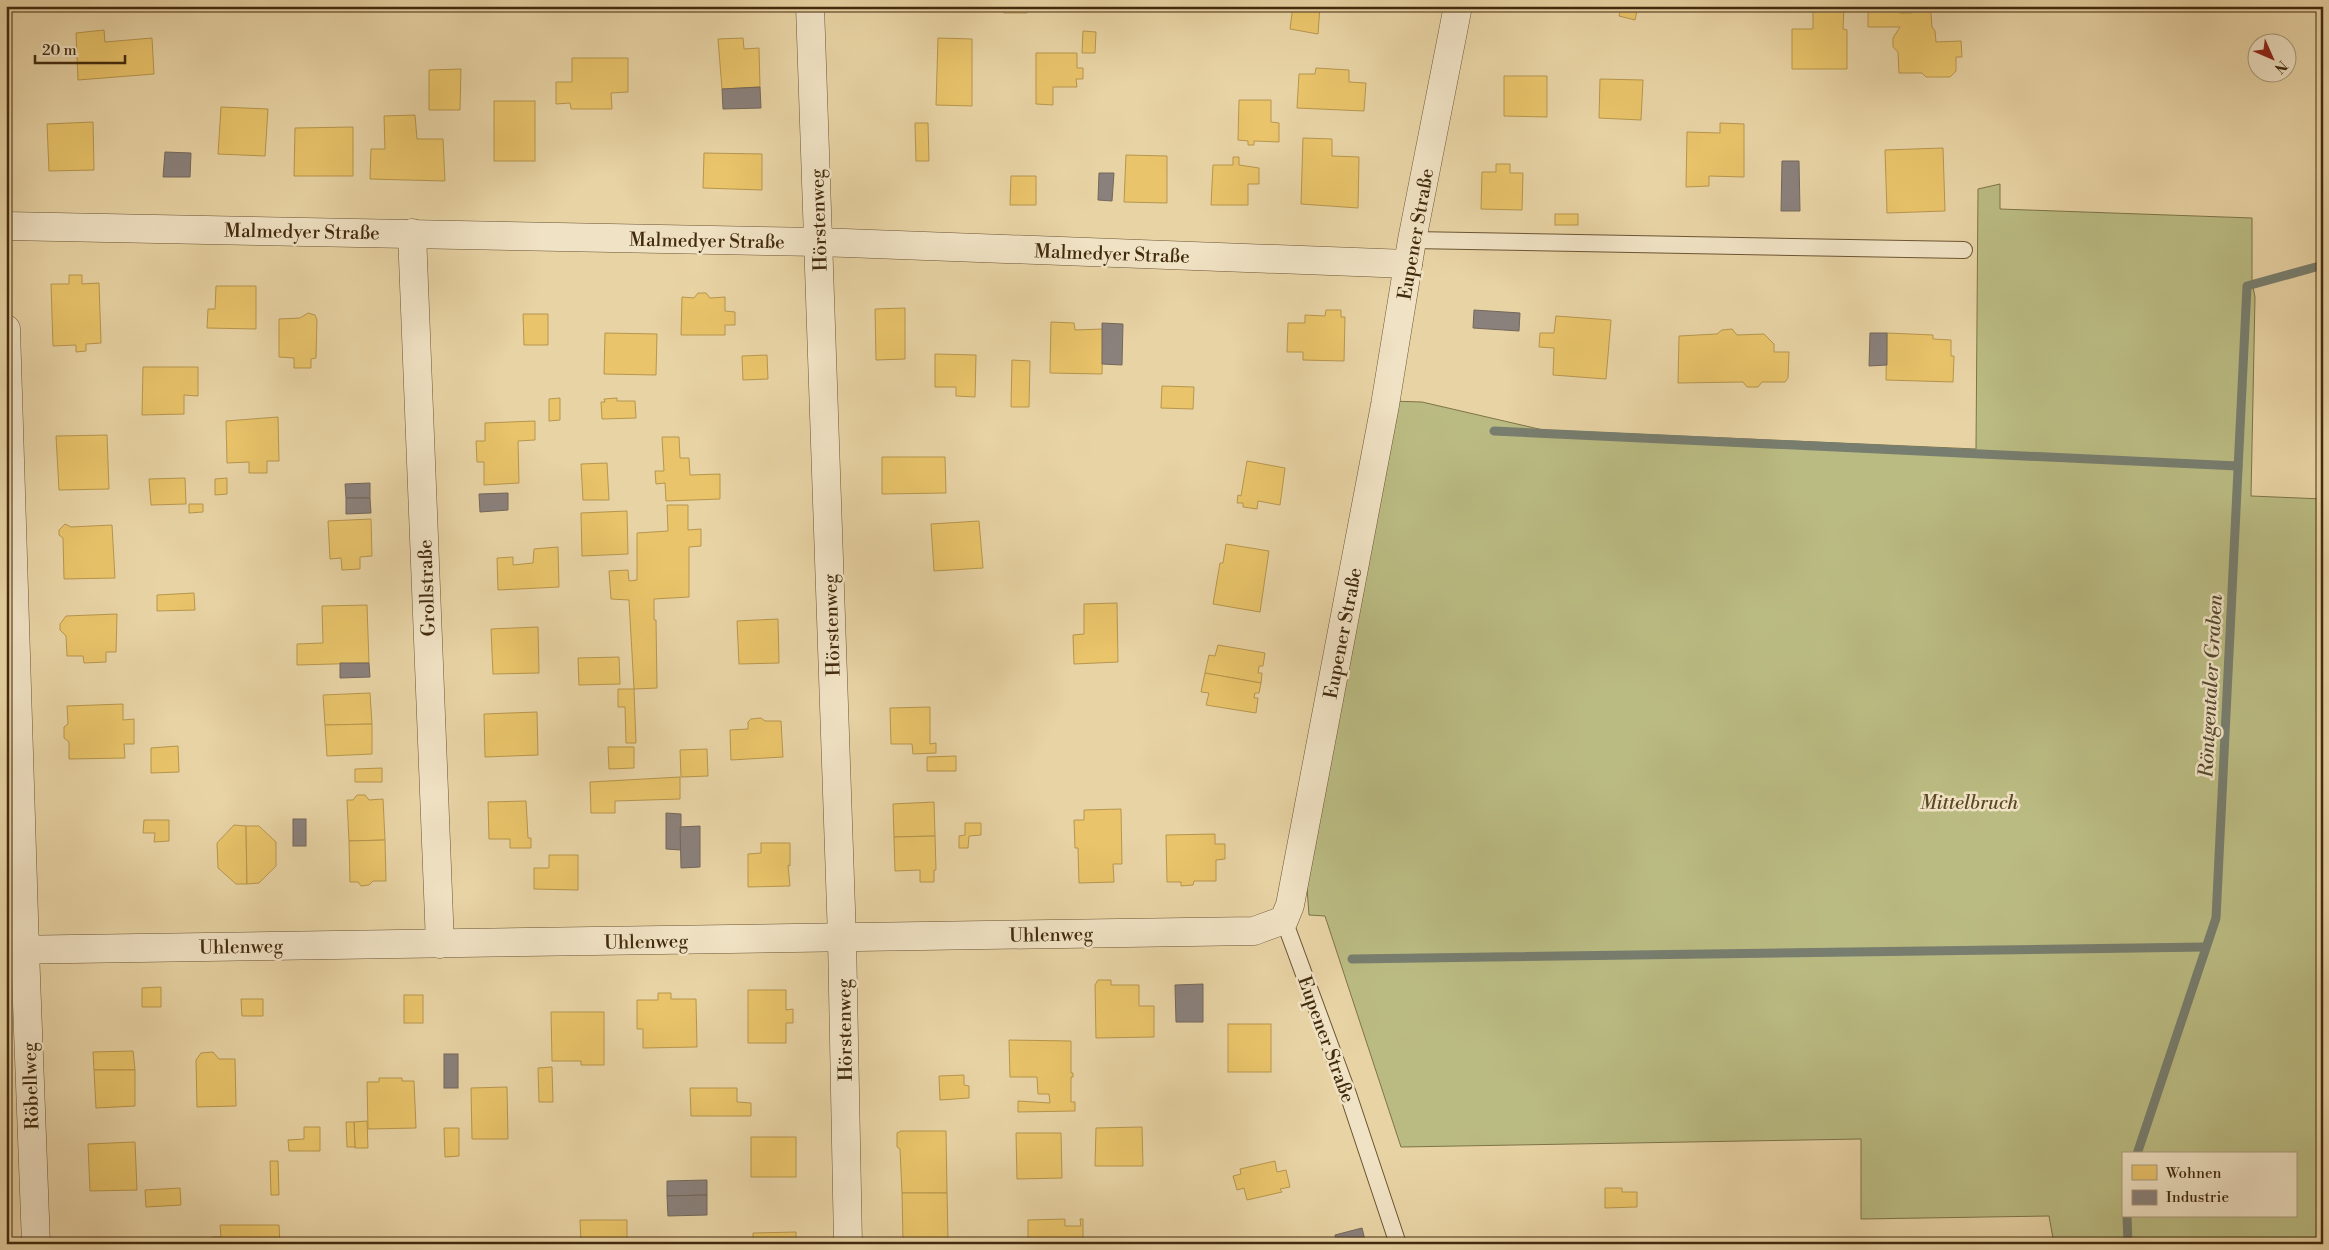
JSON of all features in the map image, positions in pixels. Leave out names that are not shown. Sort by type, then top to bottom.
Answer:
[{"type":"street","name":"Hörstenweg","points":[[810,6],[842,938],[848,1244]]},
{"type":"street","name":"Eupener Straße","points":[[1284,920],[1290,905],[1384,410],[1410,252],[1458,6]]},
{"type":"street","name":"Malmedyer Straße","points":[[6,226],[1410,252]]},
{"type":"street","name":"Grollstraße","points":[[412,233],[440,944]]},
{"type":"street","name":"Röbellweg","points":[[6,329],[15,950],[36,1244]]},
{"type":"street","name":"Uhlenweg","points":[[15,950],[1254,931],[1284,920]]},
{"type":"lane","points":[[1410,252],[1964,250]]},
{"type":"lane","name":"Eupener Straße","points":[[1284,920],[1348,1094],[1398,1244]]},
{"type":"green space","name":"Mittelbruch","points":[[2000,184],[2000,209],[2252,218],[2252,282],[2255,297],[2251,496],[2323,499],[2323,1244],[2054,1244],[2049,1216],[1861,1219],[1861,1139],[1401,1147],[1325,916],[1309,915],[1306,874],[1389,401],[1422,402],[1543,430],[1976,449],[1978,189]]},
{"type":"building: Wohnen","points":[[716,6],[757,6],[716,8]]},
{"type":"building: Wohnen","points":[[998,6],[1033,6],[1027,13],[1004,13]]},
{"type":"building: Wohnen","points":[[1293,6],[1320,6],[1318,34],[1290,29]]},
{"type":"building: Wohnen","points":[[1622,6],[1638,6],[1635,20],[1619,16]]},
{"type":"building: Wohnen","points":[[1813,6],[1844,6],[1843,29],[1847,30],[1847,69],[1792,69],[1792,29],[1813,29]]},
{"type":"building: Wohnen","points":[[1868,6],[1900,6],[1900,13],[1912,13],[1914,10],[1926,9],[1931,13],[1936,42],[1961,41],[1962,57],[1956,57],[1956,71],[1950,77],[1926,77],[1922,73],[1899,73],[1898,52],[1893,47],[1893,38],[1900,27],[1868,27]]},
{"type":"building: Wohnen","points":[[104,30],[105,42],[152,38],[154,74],[78,80],[76,33]]},
{"type":"building: Wohnen","points":[[1083,31],[1096,32],[1095,53],[1082,53]]},
{"type":"building: Wohnen","points":[[743,38],[744,49],[759,48],[760,87],[722,89],[718,39]]},
{"type":"building: Wohnen","points":[[938,38],[972,39],[972,106],[936,105]]},
{"type":"building: Wohnen","points":[[1036,53],[1077,53],[1077,68],[1083,68],[1083,79],[1076,79],[1077,87],[1053,87],[1053,105],[1036,104]]},
{"type":"building: Wohnen","points":[[572,58],[628,58],[628,92],[611,93],[612,109],[571,109],[570,103],[556,104],[556,82],[572,82]]},
{"type":"building: Wohnen","points":[[1316,68],[1349,70],[1349,82],[1366,83],[1364,111],[1297,108],[1299,74],[1315,74]]},
{"type":"building: Wohnen","points":[[461,69],[460,110],[429,110],[429,70]]},
{"type":"building: Wohnen","points":[[1504,76],[1547,76],[1547,117],[1504,116]]},
{"type":"building: Wohnen","points":[[1600,79],[1643,80],[1641,120],[1599,118]]},
{"type":"building: Wohnen","points":[[1239,100],[1271,100],[1271,122],[1279,123],[1279,142],[1254,141],[1254,145],[1248,145],[1248,141],[1238,140]]},
{"type":"building: Wohnen","points":[[494,101],[535,101],[535,161],[494,161]]},
{"type":"building: Wohnen","points":[[221,107],[268,109],[265,156],[218,154]]},
{"type":"building: Wohnen","points":[[415,115],[417,139],[443,139],[445,181],[370,179],[371,149],[385,149],[384,116]]},
{"type":"building: Wohnen","points":[[93,122],[94,170],[49,171],[47,124]]},
{"type":"building: Wohnen","points":[[915,123],[928,123],[929,161],[916,161]]},
{"type":"building: Wohnen","points":[[1720,123],[1744,124],[1744,177],[1709,176],[1709,186],[1686,187],[1687,132],[1720,133]]},
{"type":"building: Wohnen","points":[[353,127],[353,176],[294,176],[295,128]]},
{"type":"building: Wohnen","points":[[1303,138],[1332,139],[1332,156],[1359,157],[1358,208],[1301,204]]},
{"type":"building: Wohnen","points":[[1943,148],[1945,211],[1887,213],[1885,150]]},
{"type":"building: Wohnen","points":[[704,153],[762,154],[762,190],[703,188]]},
{"type":"building: Wohnen","points":[[1126,155],[1167,156],[1167,203],[1124,202]]},
{"type":"building: Wohnen","points":[[1233,157],[1239,157],[1239,165],[1259,168],[1259,184],[1248,184],[1248,205],[1211,205],[1213,165],[1233,165]]},
{"type":"building: Wohnen","points":[[1496,164],[1510,164],[1510,173],[1523,173],[1522,210],[1481,209],[1482,172],[1496,172]]},
{"type":"building: Wohnen","points":[[1011,176],[1036,176],[1036,205],[1010,205]]},
{"type":"building: Wohnen","points":[[1555,214],[1578,214],[1578,225],[1555,225]]},
{"type":"building: Wohnen","points":[[69,275],[82,275],[82,284],[99,283],[101,343],[86,344],[86,351],[76,352],[76,345],[53,346],[51,284],[69,284]]},
{"type":"building: Wohnen","points":[[216,286],[256,286],[256,329],[207,328],[208,309],[215,309]]},
{"type":"building: Wohnen","points":[[698,293],[706,293],[710,298],[725,297],[725,311],[735,312],[735,325],[725,325],[725,335],[681,335],[682,297],[694,298]]},
{"type":"building: Wohnen","points":[[905,308],[905,359],[876,360],[875,309]]},
{"type":"building: Wohnen","points":[[1326,310],[1341,310],[1341,317],[1345,317],[1344,361],[1303,360],[1303,352],[1287,352],[1288,323],[1305,323],[1305,315],[1325,316]]},
{"type":"building: Wohnen","points":[[308,313],[315,315],[317,320],[316,358],[311,359],[311,368],[294,368],[294,358],[279,357],[279,319],[300,318]]},
{"type":"building: Wohnen","points":[[523,314],[548,314],[548,345],[524,345]]},
{"type":"building: Wohnen","points":[[1556,316],[1611,320],[1606,379],[1553,375],[1554,348],[1539,347],[1540,333],[1554,333]]},
{"type":"building: Wohnen","points":[[1051,322],[1074,323],[1075,330],[1103,329],[1102,374],[1050,373]]},
{"type":"building: Wohnen","points":[[1732,329],[1737,335],[1764,334],[1774,344],[1774,352],[1789,352],[1788,378],[1785,382],[1762,382],[1758,387],[1747,387],[1743,382],[1678,383],[1679,336],[1717,334],[1722,330]]},
{"type":"building: Wohnen","points":[[605,333],[657,334],[656,375],[604,374]]},
{"type":"building: Wohnen","points":[[1887,333],[1933,335],[1933,339],[1951,340],[1951,356],[1954,356],[1953,382],[1886,380]]},
{"type":"building: Wohnen","points":[[935,354],[976,355],[975,397],[956,396],[956,387],[935,387]]},
{"type":"building: Wohnen","points":[[767,355],[768,379],[743,380],[742,356]]},
{"type":"building: Wohnen","points":[[1012,360],[1030,361],[1029,407],[1011,407]]},
{"type":"building: Wohnen","points":[[143,367],[198,367],[198,396],[184,395],[184,414],[142,415]]},
{"type":"building: Wohnen","points":[[1162,386],[1194,387],[1193,409],[1161,408]]},
{"type":"building: Wohnen","points":[[560,398],[560,420],[549,421],[549,399]]},
{"type":"building: Wohnen","points":[[617,398],[617,401],[635,401],[636,418],[602,419],[601,402],[605,402],[604,399]]},
{"type":"building: Wohnen","points":[[278,417],[279,461],[267,461],[267,473],[249,473],[249,462],[227,463],[226,421]]},
{"type":"building: Wohnen","points":[[535,421],[535,440],[518,441],[519,483],[484,485],[484,462],[477,462],[476,441],[485,441],[485,423]]},
{"type":"building: Wohnen","points":[[107,435],[109,489],[59,490],[56,436]]},
{"type":"building: Wohnen","points":[[662,437],[679,437],[680,458],[689,458],[690,475],[720,474],[720,499],[666,501],[665,483],[656,484],[655,471],[664,471]]},
{"type":"building: Wohnen","points":[[882,457],[945,457],[946,493],[882,494]]},
{"type":"building: Wohnen","points":[[1247,461],[1285,468],[1280,505],[1258,501],[1257,509],[1243,507],[1243,503],[1237,503],[1238,495],[1241,496]]},
{"type":"building: Wohnen","points":[[607,463],[609,500],[583,500],[581,464]]},
{"type":"building: Wohnen","points":[[185,478],[186,504],[151,505],[149,479]]},
{"type":"building: Wohnen","points":[[227,478],[227,494],[215,495],[215,479]]},
{"type":"building: Wohnen","points":[[189,504],[203,504],[203,512],[189,513]]},
{"type":"building: Wohnen","points":[[667,505],[688,505],[688,530],[701,529],[701,546],[689,547],[689,597],[654,599],[657,688],[634,689],[629,600],[611,599],[609,571],[628,570],[629,581],[637,580],[637,533],[668,531]]},
{"type":"building: Wohnen","points":[[627,511],[628,554],[582,556],[581,513]]},
{"type":"building: Wohnen","points":[[371,519],[372,556],[360,557],[360,569],[342,570],[341,558],[330,559],[328,521]]},
{"type":"building: Wohnen","points":[[979,521],[983,568],[934,571],[931,524]]},
{"type":"building: Wohnen","points":[[65,524],[71,527],[112,525],[115,578],[64,579],[63,538],[59,535],[59,530]]},
{"type":"building: Wohnen","points":[[1226,544],[1269,551],[1260,612],[1213,604],[1220,563],[1223,563]]},
{"type":"building: Wohnen","points":[[558,547],[559,587],[498,590],[497,558],[513,557],[513,565],[533,563],[534,549]]},
{"type":"building: Wohnen","points":[[194,593],[195,610],[157,611],[157,595]]},
{"type":"building: Wohnen","points":[[1117,603],[1118,662],[1074,664],[1073,635],[1084,634],[1084,604]]},
{"type":"building: Wohnen","points":[[367,605],[369,663],[297,665],[297,644],[323,643],[322,606]]},
{"type":"building: Wohnen","points":[[117,614],[116,652],[106,652],[106,662],[84,663],[83,656],[67,656],[66,636],[60,630],[60,624],[66,616]]},
{"type":"building: Wohnen","points":[[778,619],[779,663],[739,664],[737,621]]},
{"type":"building: Wohnen","points":[[538,627],[539,673],[493,674],[491,629]]},
{"type":"building: Wohnen","points":[[1218,645],[1265,653],[1263,666],[1259,666],[1258,673],[1262,673],[1261,683],[1205,673],[1209,655],[1215,656]]},
{"type":"building: Wohnen","points":[[619,657],[620,684],[579,685],[578,658]]},
{"type":"building: Wohnen","points":[[1205,673],[1261,683],[1259,693],[1255,693],[1254,698],[1258,698],[1256,713],[1206,705],[1209,693],[1201,692]]},
{"type":"building: Wohnen","points":[[618,689],[634,689],[636,743],[626,743],[625,707],[618,707]]},
{"type":"building: Wohnen","points":[[370,693],[372,724],[325,725],[323,695]]},
{"type":"building: Wohnen","points":[[123,704],[123,720],[134,719],[134,744],[124,744],[125,758],[69,759],[69,742],[64,738],[64,727],[68,724],[67,706]]},
{"type":"building: Wohnen","points":[[930,707],[930,744],[936,743],[936,753],[913,754],[912,744],[891,744],[890,708]]},
{"type":"building: Wohnen","points":[[537,712],[538,755],[485,757],[484,714]]},
{"type":"building: Wohnen","points":[[761,718],[765,721],[781,721],[783,757],[731,760],[730,730],[748,729],[748,722],[751,719]]},
{"type":"building: Wohnen","points":[[372,724],[372,754],[327,756],[325,725]]},
{"type":"building: Wohnen","points":[[178,746],[179,772],[151,773],[151,748]]},
{"type":"building: Wohnen","points":[[608,747],[634,747],[634,768],[609,769]]},
{"type":"building: Wohnen","points":[[707,749],[708,776],[681,777],[680,750]]},
{"type":"building: Wohnen","points":[[956,756],[956,771],[927,771],[927,757]]},
{"type":"building: Wohnen","points":[[382,768],[382,782],[355,782],[355,769]]},
{"type":"building: Wohnen","points":[[680,777],[680,799],[615,801],[615,813],[591,813],[590,782]]},
{"type":"building: Wohnen","points":[[357,795],[365,795],[369,800],[383,799],[385,840],[349,841],[347,800],[353,800]]},
{"type":"building: Wohnen","points":[[526,801],[528,838],[531,838],[531,848],[510,848],[510,839],[489,839],[488,802]]},
{"type":"building: Wohnen","points":[[934,802],[935,836],[894,837],[893,804]]},
{"type":"building: Wohnen","points":[[1121,809],[1122,864],[1113,864],[1114,882],[1079,883],[1078,848],[1075,848],[1074,820],[1084,820],[1084,810]]},
{"type":"building: Wohnen","points":[[144,820],[169,820],[169,841],[154,842],[155,833],[143,833]]},
{"type":"building: Wohnen","points":[[965,823],[981,823],[981,835],[969,836],[968,848],[959,848],[959,836],[965,835]]},
{"type":"building: Wohnen","points":[[234,825],[246,826],[247,884],[236,884],[218,868],[217,843]]},
{"type":"building: Wohnen","points":[[246,826],[259,826],[276,842],[276,866],[259,883],[247,884]]},
{"type":"building: Wohnen","points":[[1215,834],[1215,844],[1225,844],[1225,859],[1216,860],[1216,881],[1194,881],[1193,885],[1181,886],[1181,882],[1167,882],[1166,835]]},
{"type":"building: Wohnen","points":[[935,836],[936,870],[934,870],[934,882],[920,882],[920,870],[895,871],[894,837]]},
{"type":"building: Wohnen","points":[[385,840],[386,881],[373,881],[369,885],[361,886],[358,882],[350,882],[349,841]]},
{"type":"building: Wohnen","points":[[761,843],[790,843],[790,866],[788,865],[790,886],[748,887],[748,854],[761,853]]},
{"type":"building: Wohnen","points":[[549,855],[578,855],[578,890],[534,889],[534,868],[549,868]]},
{"type":"building: Wohnen","points":[[1098,980],[1111,980],[1111,985],[1139,985],[1139,1006],[1154,1006],[1154,1037],[1096,1038],[1095,985]]},
{"type":"building: Wohnen","points":[[161,987],[161,1007],[142,1007],[142,988]]},
{"type":"building: Wohnen","points":[[748,990],[786,990],[786,1010],[793,1009],[793,1023],[786,1023],[786,1043],[748,1043]]},
{"type":"building: Wohnen","points":[[658,993],[671,993],[671,999],[696,999],[697,1047],[643,1048],[643,1029],[637,1029],[637,1000],[658,1000]]},
{"type":"building: Wohnen","points":[[404,995],[423,995],[423,1023],[404,1023]]},
{"type":"building: Wohnen","points":[[241,999],[263,999],[263,1016],[242,1016]]},
{"type":"building: Wohnen","points":[[551,1012],[604,1012],[604,1065],[581,1065],[581,1061],[552,1061]]},
{"type":"building: Wohnen","points":[[1228,1024],[1271,1024],[1271,1072],[1228,1072]]},
{"type":"building: Wohnen","points":[[1009,1040],[1071,1041],[1071,1073],[1073,1073],[1073,1077],[1071,1077],[1071,1102],[1075,1102],[1075,1111],[1018,1112],[1018,1101],[1050,1103],[1049,1094],[1038,1094],[1037,1077],[1010,1077]]},
{"type":"building: Wohnen","points":[[133,1051],[135,1070],[94,1070],[93,1052]]},
{"type":"building: Wohnen","points":[[213,1052],[219,1059],[235,1059],[236,1106],[197,1107],[196,1060],[201,1053]]},
{"type":"building: Wohnen","points":[[552,1067],[553,1102],[539,1102],[538,1068]]},
{"type":"building: Wohnen","points":[[94,1070],[135,1070],[135,1106],[96,1108]]},
{"type":"building: Wohnen","points":[[964,1075],[964,1085],[969,1086],[969,1098],[940,1100],[939,1076]]},
{"type":"building: Wohnen","points":[[379,1078],[402,1078],[402,1081],[414,1081],[416,1128],[368,1129],[367,1082],[379,1082]]},
{"type":"building: Wohnen","points":[[507,1087],[508,1139],[472,1139],[471,1088]]},
{"type":"building: Wohnen","points":[[690,1088],[737,1088],[737,1102],[751,1103],[751,1116],[691,1116]]},
{"type":"building: Wohnen","points":[[367,1121],[368,1148],[355,1148],[354,1122]]},
{"type":"building: Wohnen","points":[[346,1122],[354,1122],[355,1147],[347,1147]]},
{"type":"building: Wohnen","points":[[304,1127],[320,1127],[320,1151],[289,1151],[288,1140],[304,1139]]},
{"type":"building: Wohnen","points":[[1142,1127],[1143,1166],[1095,1166],[1096,1128]]},
{"type":"building: Wohnen","points":[[444,1128],[459,1128],[459,1156],[445,1157]]},
{"type":"building: Wohnen","points":[[901,1131],[946,1131],[947,1193],[902,1193],[900,1149],[897,1147],[897,1133]]},
{"type":"building: Wohnen","points":[[1016,1133],[1061,1133],[1062,1178],[1017,1179]]},
{"type":"building: Wohnen","points":[[751,1137],[796,1137],[796,1177],[751,1177]]},
{"type":"building: Wohnen","points":[[135,1142],[137,1190],[90,1191],[88,1144]]},
{"type":"building: Wohnen","points":[[270,1161],[278,1161],[279,1195],[271,1195]]},
{"type":"building: Wohnen","points":[[1275,1161],[1277,1172],[1286,1170],[1290,1187],[1280,1189],[1282,1192],[1247,1200],[1244,1188],[1237,1190],[1233,1176],[1241,1174],[1240,1169]]},
{"type":"building: Wohnen","points":[[180,1188],[181,1205],[146,1207],[145,1190]]},
{"type":"building: Wohnen","points":[[1605,1188],[1622,1188],[1622,1192],[1637,1192],[1637,1207],[1605,1208]]},
{"type":"building: Wohnen","points":[[902,1193],[947,1193],[948,1240],[903,1241]]},
{"type":"building: Wohnen","points":[[1065,1219],[1065,1226],[1081,1226],[1080,1219],[1083,1219],[1083,1244],[1028,1244],[1028,1220]]},
{"type":"building: Wohnen","points":[[580,1220],[627,1220],[627,1244],[581,1244]]},
{"type":"building: Wohnen","points":[[220,1225],[279,1225],[280,1244],[213,1244],[213,1237],[221,1237]]},
{"type":"building: Wohnen","points":[[796,1232],[796,1244],[753,1244],[753,1233]]},
{"type":"building: Industrie","points":[[760,87],[761,108],[723,109],[722,89]]},
{"type":"building: Industrie","points":[[165,152],[191,153],[190,177],[163,177]]},
{"type":"building: Industrie","points":[[1782,161],[1799,161],[1800,211],[1781,211]]},
{"type":"building: Industrie","points":[[1099,173],[1114,173],[1112,201],[1098,200]]},
{"type":"building: Industrie","points":[[1474,310],[1520,313],[1519,331],[1473,328]]},
{"type":"building: Industrie","points":[[1102,323],[1123,324],[1122,365],[1102,364]]},
{"type":"building: Industrie","points":[[1870,333],[1887,333],[1887,365],[1869,366]]},
{"type":"building: Industrie","points":[[370,483],[370,498],[346,498],[345,484]]},
{"type":"building: Industrie","points":[[508,493],[508,510],[480,512],[479,494]]},
{"type":"building: Industrie","points":[[346,498],[370,498],[371,513],[346,514]]},
{"type":"building: Industrie","points":[[340,663],[369,663],[370,677],[340,678]]},
{"type":"building: Industrie","points":[[666,813],[681,814],[681,850],[666,849]]},
{"type":"building: Industrie","points":[[293,819],[306,819],[306,846],[293,846]]},
{"type":"building: Industrie","points":[[700,826],[700,867],[681,868],[680,827]]},
{"type":"building: Industrie","points":[[1203,984],[1203,1022],[1176,1022],[1175,985]]},
{"type":"building: Industrie","points":[[444,1054],[458,1054],[458,1088],[444,1088]]},
{"type":"building: Industrie","points":[[707,1180],[707,1195],[667,1196],[667,1181]]},
{"type":"building: Industrie","points":[[707,1195],[707,1215],[668,1216],[667,1196]]},
{"type":"building: Industrie","points":[[1362,1228],[1366,1244],[1337,1244],[1335,1235]]},
{"type":"waterway","name":"Röntgentaler Graben","points":[[2138,1152],[2216,918],[2247,286],[2323,265]]},
{"type":"waterway","points":[[1494,431],[2238,466]]},
{"type":"waterway","points":[[1352,959],[2206,947]]},
{"type":"waterway","name":"Röntgentaler Graben","points":[[2127,1218],[2128,1244]]}]
